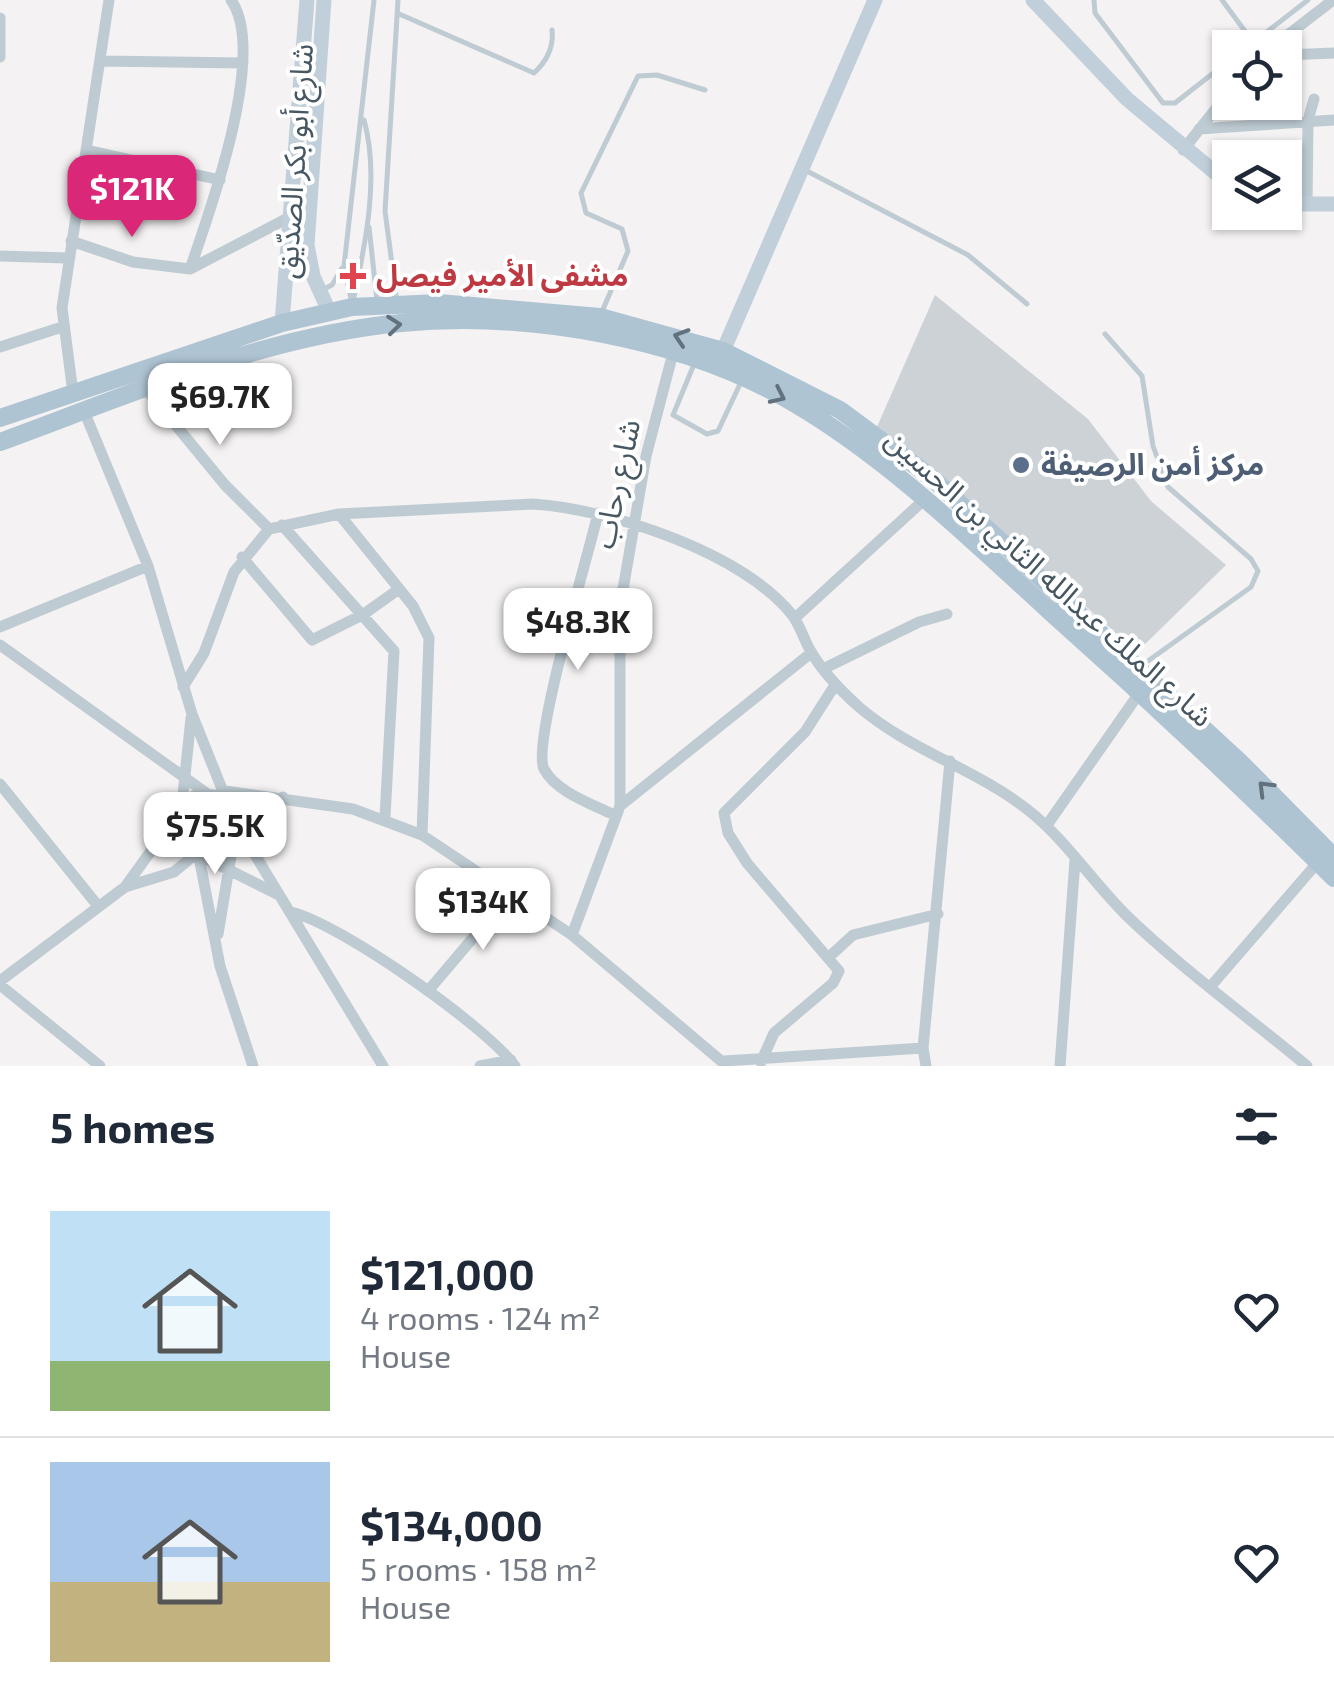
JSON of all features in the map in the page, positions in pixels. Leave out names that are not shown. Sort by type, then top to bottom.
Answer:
[{"type":"main road","name":"شارع الملك عبدالله الثاني بن الحسين","points":[[0,418],[282,323],[352,308],[480,304],[600,317],[724,351],[840,410],[932,478],[989,543],[1140,692],[1234,769],[1330,857],[1334,878]]},
{"type":"main road","points":[[352,308],[356,329]]},
{"type":"main road","name":"شارع الملك عبدالله الثاني بن الحسين","points":[[0,442],[146,389],[288,344],[356,329],[404,323],[509,324],[594,335],[673,352],[806,412],[868,453],[989,543],[1138,667],[1234,769]]},
{"type":"street","points":[[72,393],[62,327],[67,258],[109,0]]},
{"type":"street","points":[[190,270],[220,180],[243,63],[242,19],[231,0]]},
{"type":"street","name":"شارع أبو بكر الصدّيق","points":[[282,323],[307,0]]},
{"type":"street","name":"شارع أبو بكر الصدّيق","points":[[324,0],[306,244],[329,311]]},
{"type":"street","points":[[724,351],[875,0]]},
{"type":"street","points":[[1032,0],[1099,73],[1212,172]]},
{"type":"street","points":[[1295,30],[1333,0]]},
{"type":"street","points":[[0,18],[0,57]]},
{"type":"street","points":[[1302,54],[1334,53]]},
{"type":"street","points":[[102,61],[243,63]]},
{"type":"street","points":[[1307,205],[1308,120],[1314,99]]},
{"type":"street","points":[[1183,150],[1212,114]]},
{"type":"street","points":[[1199,130],[1334,120]]},
{"type":"street","points":[[87,150],[220,180]]},
{"type":"street","points":[[1302,205],[1334,204]]},
{"type":"street","points":[[70,241],[133,262],[190,270],[290,218]]},
{"type":"street","points":[[0,256],[67,258]]},
{"type":"street","points":[[0,347],[62,327]]},
{"type":"street","name":"شارع رحاب","points":[[617,811],[617,642],[632,522],[673,352]]},
{"type":"street","points":[[146,389],[225,485],[275,527],[364,614],[395,655],[384,817]]},
{"type":"street","points":[[84,411],[148,566],[216,794]]},
{"type":"street","points":[[795,618],[925,499]]},
{"type":"street","points":[[183,687],[204,653],[224,592],[242,557],[275,527],[338,514],[533,504],[632,522],[673,538],[751,580],[795,618],[812,653],[836,684],[892,730],[998,788],[1048,825],[1127,916],[1307,1066]]},
{"type":"street","points":[[598,513],[551,693],[540,758],[551,779],[617,811]]},
{"type":"street","points":[[338,514],[399,589],[429,638],[422,835]]},
{"type":"street","points":[[242,557],[309,638],[316,640],[399,589]]},
{"type":"street","points":[[0,627],[148,566]]},
{"type":"street","points":[[823,668],[904,629],[948,614]]},
{"type":"street","points":[[0,645],[228,804],[383,1066]]},
{"type":"street","points":[[572,935],[617,811],[812,653]]},
{"type":"street","points":[[761,1062],[784,1022],[837,979],[838,968],[777,902],[724,822],[728,806],[814,722],[836,684]]},
{"type":"street","points":[[1048,825],[1140,692]]},
{"type":"street","points":[[125,887],[182,804],[192,714]]},
{"type":"street","points":[[926,1066],[923,1048],[950,761]]},
{"type":"street","points":[[0,784],[98,906]]},
{"type":"street","points":[[182,804],[216,794],[282,797],[384,817],[422,835],[572,935],[726,1064],[923,1048]]},
{"type":"street","points":[[236,823],[282,797]]},
{"type":"street","points":[[174,818],[176,841],[227,872],[279,895]]},
{"type":"street","points":[[216,943],[236,823]]},
{"type":"street","points":[[100,1066],[0,983],[125,887],[174,872],[199,857],[220,854],[233,840]]},
{"type":"street","points":[[199,857],[216,943],[254,1066]]},
{"type":"street","points":[[1211,986],[1330,857]]},
{"type":"street","points":[[1060,1066],[1075,860]]},
{"type":"street","points":[[428,990],[511,893]]},
{"type":"street","points":[[291,912],[331,927],[428,990],[513,1063]]},
{"type":"street","points":[[829,957],[853,935],[938,914]]},
{"type":"street","points":[[480,1066],[513,1063]]},
{"type":"lane","points":[[352,308],[344,266],[374,0]]},
{"type":"lane","points":[[398,0],[385,211],[398,305]]},
{"type":"lane","points":[[1094,0],[1095,14],[1163,102],[1175,102],[1212,74]]},
{"type":"lane","points":[[1222,0],[1245,30]]},
{"type":"lane","points":[[1269,30],[1308,0]]},
{"type":"lane","points":[[397,12],[534,73],[545,63],[553,42],[552,30]]},
{"type":"lane","points":[[600,317],[628,251],[622,229],[586,213],[582,193],[638,76],[658,75],[704,90]]},
{"type":"lane","points":[[352,308],[367,219],[369,147],[363,117]]},
{"type":"lane","points":[[802,169],[968,255],[1028,304]]},
{"type":"lane","points":[[367,219],[378,306]]},
{"type":"lane","points":[[318,288],[332,285],[344,266]]},
{"type":"lane","points":[[1105,334],[1142,376],[1153,446],[1168,487],[1251,559],[1258,571],[1251,588],[1138,667]]},
{"type":"lane","points":[[696,360],[673,415],[708,434],[718,431],[742,380]]},
{"type":"building","name":"مركز أمن الرصيفة","points":[[935,295],[1088,419],[1151,501],[1226,565],[1137,652],[1017,545],[876,429]]},
{"type":"place","name":"مشفى الأمير فيصل","points":[[353,276]]},
{"type":"place","name":"مركز أمن الرصيفة","points":[[1021,465]]}]
